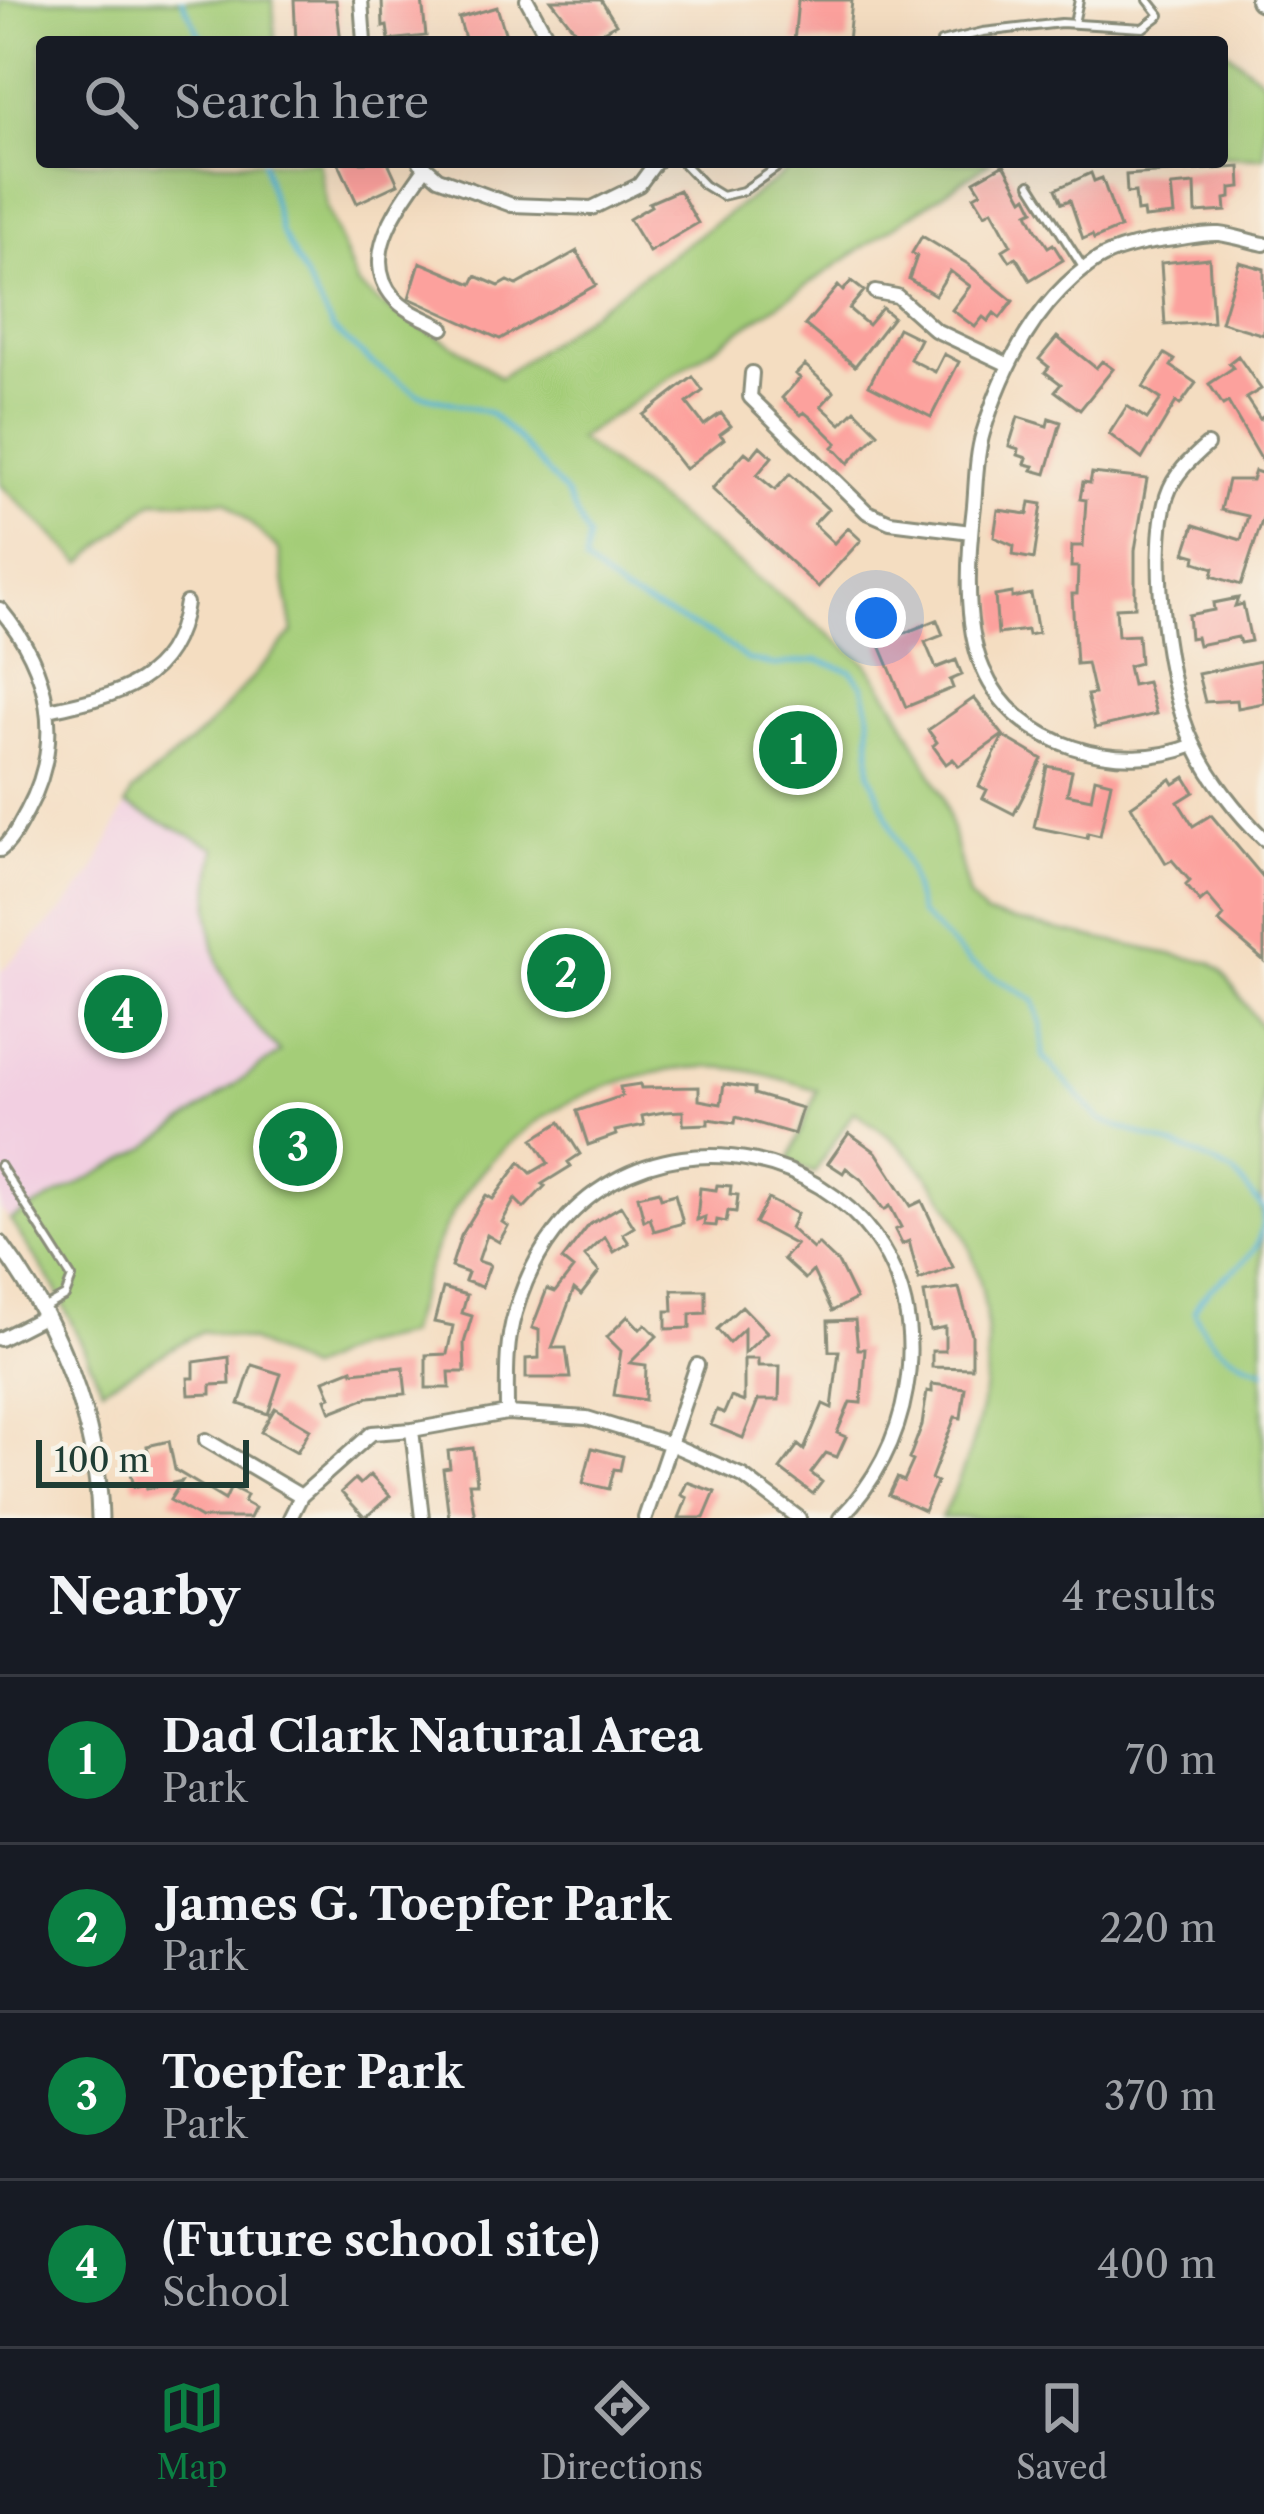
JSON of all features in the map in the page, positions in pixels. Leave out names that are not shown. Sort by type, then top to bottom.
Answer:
[{"type":"street","points":[[361,0],[364,36]]},
{"type":"street","points":[[527,0],[547,36]]},
{"type":"street","points":[[421,168],[389,222],[381,269],[391,295],[443,328]]},
{"type":"street","points":[[427,168],[439,178],[512,205],[592,208],[638,185],[651,168]]},
{"type":"street","points":[[1193,745],[1164,757],[1115,758],[1060,743],[1009,709],[982,669],[970,608],[970,532],[981,437],[1016,347],[1084,269],[1143,242],[1215,233],[1264,244]]},
{"type":"street","points":[[875,292],[897,296],[935,330],[1009,365]]},
{"type":"street","points":[[752,373],[750,398],[867,512],[890,521],[970,532]]},
{"type":"street","points":[[1207,445],[1183,466],[1167,496],[1161,562],[1163,625],[1193,745],[1242,818],[1264,839]]},
{"type":"street","points":[[49,710],[110,697],[148,675],[181,638],[186,603]]},
{"type":"street","points":[[0,609],[24,638],[49,710],[44,779],[10,842],[0,850]]},
{"type":"street","points":[[507,1413],[513,1318],[542,1249],[568,1214],[609,1181],[646,1164],[696,1154],[739,1156],[797,1174],[838,1197],[883,1252],[907,1313],[910,1365],[888,1450],[871,1481],[840,1518]]},
{"type":"street","points":[[0,1244],[43,1313],[76,1387],[89,1431],[100,1518]]},
{"type":"street","points":[[0,1339],[43,1313]]},
{"type":"street","points":[[644,1518],[697,1365]]},
{"type":"street","points":[[290,1518],[301,1496],[372,1433],[507,1413],[587,1418],[668,1443],[743,1476],[799,1518]]},
{"type":"street","points":[[412,1430],[422,1518]]},
{"type":"street","points":[[206,1440],[301,1496]]},
{"type":"lane","points":[[1074,23],[1079,0]]},
{"type":"lane","points":[[966,36],[1074,23],[1143,28],[1160,15],[1148,0]]},
{"type":"lane","points":[[688,168],[722,196],[743,191],[776,168]]},
{"type":"lane","points":[[1030,184],[1084,269]]},
{"type":"lane","points":[[0,1165],[72,1278],[65,1296],[43,1313]]},
{"type":"shaded area","points":[[126,805],[217,848],[209,895],[219,969],[252,1023],[280,1051],[147,1148],[10,1220],[0,1209],[0,972],[63,910],[94,871]]},
{"type":"green space","points":[[0,0],[273,0],[275,36],[36,36],[36,168],[320,168],[327,208],[357,284],[379,303],[467,353],[500,378],[792,168],[981,168],[578,439],[866,663],[895,705],[943,796],[969,897],[986,915],[1212,963],[1264,1031],[1264,1518],[941,1518],[978,1421],[986,1371],[986,1322],[978,1275],[961,1229],[935,1185],[899,1145],[854,1111],[814,1173],[789,1161],[817,1090],[737,1069],[677,1069],[612,1084],[552,1112],[525,1131],[477,1177],[453,1213],[426,1273],[407,1335],[355,1346],[307,1370],[251,1341],[202,1331],[102,1388],[56,1289],[10,1220],[147,1148],[280,1052],[241,1005],[218,959],[210,909],[216,848],[126,805],[132,792],[205,730],[293,632],[279,550],[226,501],[153,501],[82,563],[0,484]]},
{"type":"green space","points":[[1228,52],[1264,81],[1264,157],[1228,156]]},
{"type":"building","points":[[294,0],[336,0],[340,36],[296,36]]},
{"type":"building","points":[[382,0],[422,0],[426,36],[388,36],[387,26],[383,27]]},
{"type":"building","points":[[551,0],[601,0],[616,24],[595,36],[579,36]]},
{"type":"building","points":[[798,0],[852,0],[849,36],[795,36]]},
{"type":"building","points":[[497,7],[506,36],[464,36],[459,18]]},
{"type":"building","points":[[1240,167],[1241,187],[1231,188],[1226,211],[1196,213],[1195,184],[1171,186],[1174,215],[1144,218],[1143,211],[1137,212],[1135,192],[1127,193],[1126,175]]},
{"type":"building","points":[[341,168],[391,168],[398,184],[357,203]]},
{"type":"building","points":[[1006,168],[1034,210],[1028,213],[1036,229],[1063,260],[1030,280],[1016,257],[1010,261],[1003,250],[1011,245],[992,210],[985,214],[974,196],[981,192],[974,181]]},
{"type":"building","points":[[1091,173],[1094,181],[1102,178],[1120,228],[1083,239],[1070,200],[1062,203],[1056,189]]},
{"type":"building","points":[[679,190],[698,223],[649,252],[629,219],[649,203]]},
{"type":"building","points":[[922,236],[968,264],[1013,301],[1000,318],[994,313],[975,327],[952,310],[970,286],[950,271],[935,295],[909,279],[917,256],[912,253]]},
{"type":"building","points":[[577,251],[596,285],[500,339],[409,298],[420,262],[472,284],[476,276],[499,286],[508,281],[517,285]]},
{"type":"building","points":[[1209,258],[1213,322],[1165,325],[1161,263]]},
{"type":"building","points":[[1239,262],[1264,269],[1264,335],[1221,322]]},
{"type":"building","points":[[851,281],[864,291],[849,309],[868,325],[882,308],[893,317],[855,366],[805,325],[838,286],[843,291]]},
{"type":"building","points":[[898,328],[920,339],[910,359],[935,372],[944,354],[959,362],[931,417],[869,385]]},
{"type":"building","points":[[1057,337],[1096,368],[1102,361],[1113,369],[1080,410],[1055,391],[1061,384],[1045,372],[1049,367],[1039,359]]},
{"type":"building","points":[[1165,354],[1175,360],[1171,366],[1196,383],[1180,405],[1176,402],[1142,459],[1109,434],[1127,406],[1147,419],[1161,399],[1143,387]]},
{"type":"building","points":[[1238,356],[1261,389],[1246,398],[1260,419],[1264,416],[1264,464],[1228,402],[1223,405],[1209,384],[1233,368],[1229,363]]},
{"type":"building","points":[[805,365],[834,392],[821,406],[841,424],[855,410],[878,433],[848,463],[833,447],[837,443],[814,420],[782,398]]},
{"type":"building","points":[[693,377],[703,391],[687,403],[704,425],[721,413],[731,426],[720,434],[724,439],[685,469],[643,415]]},
{"type":"building","points":[[1018,417],[1047,426],[1049,418],[1061,422],[1046,474],[1032,470],[1034,466],[1025,464],[1027,458],[1018,455],[1019,449],[1009,446]]},
{"type":"building","points":[[760,446],[772,457],[757,475],[775,490],[790,474],[828,509],[814,524],[834,543],[848,528],[861,540],[818,587],[712,489],[745,452],[751,457]]},
{"type":"building","points":[[1255,471],[1264,474],[1264,515],[1241,585],[1212,576],[1214,568],[1185,553],[1194,525],[1241,540],[1248,516],[1221,510],[1228,480],[1252,480]]},
{"type":"building","points":[[1092,473],[1147,479],[1135,550],[1135,607],[1116,608],[1118,636],[1138,635],[1140,663],[1128,666],[1132,685],[1147,682],[1156,714],[1095,728],[1087,695],[1094,694],[1087,663],[1076,664],[1072,594],[1077,594],[1078,567],[1071,567],[1072,546],[1083,546],[1086,500],[1080,499],[1083,482],[1090,483]]},
{"type":"building","points":[[1030,502],[1042,504],[1034,559],[1013,555],[1014,546],[994,537],[998,510],[1028,514]]},
{"type":"building","points":[[1012,593],[1012,598],[1031,594],[1038,633],[998,634],[995,596]]},
{"type":"building","points":[[1238,598],[1235,606],[1243,604],[1251,641],[1240,643],[1238,637],[1198,645],[1196,637],[1190,638],[1188,615],[1214,610],[1213,603]]},
{"type":"building","points":[[937,620],[943,635],[925,642],[936,668],[956,660],[962,675],[950,680],[953,688],[906,707],[879,643]]},
{"type":"building","points":[[1260,661],[1264,703],[1238,708],[1237,700],[1205,702],[1198,674]]},
{"type":"building","points":[[974,698],[1003,735],[959,766],[953,759],[946,764],[928,730]]},
{"type":"building","points":[[1003,736],[1042,759],[1014,814],[983,798],[987,790],[979,786]]},
{"type":"building","points":[[1047,766],[1072,771],[1067,794],[1091,799],[1095,778],[1111,782],[1100,836],[1088,833],[1087,838],[1034,827]]},
{"type":"building","points":[[1185,777],[1194,792],[1178,802],[1193,826],[1211,815],[1264,878],[1264,961],[1219,922],[1224,916],[1207,896],[1200,902],[1172,860],[1166,863],[1131,806],[1171,779],[1174,784]]},
{"type":"building","points":[[640,1084],[641,1088],[699,1087],[699,1100],[721,1104],[724,1084],[754,1088],[754,1094],[802,1108],[794,1134],[736,1117],[735,1123],[708,1119],[708,1124],[683,1125],[683,1111],[664,1112],[642,1116],[644,1125],[615,1131],[616,1135],[588,1145],[577,1111],[622,1096],[620,1087]]},
{"type":"building","points":[[560,1122],[580,1154],[568,1162],[571,1166],[542,1184],[545,1186],[524,1208],[515,1199],[502,1222],[508,1226],[499,1242],[487,1235],[478,1261],[490,1265],[482,1287],[465,1281],[468,1273],[451,1267],[461,1236],[486,1195],[493,1199],[520,1162],[531,1173],[548,1163],[533,1139]]},
{"type":"building","points":[[849,1133],[876,1152],[911,1206],[922,1201],[953,1267],[919,1280],[909,1241],[902,1244],[895,1230],[901,1227],[890,1206],[884,1210],[862,1180],[828,1163]]},
{"type":"building","points":[[717,1185],[731,1186],[730,1194],[738,1195],[736,1212],[728,1211],[726,1222],[704,1225],[705,1217],[697,1220],[700,1188],[716,1190]]},
{"type":"building","points":[[659,1191],[661,1198],[675,1194],[683,1223],[654,1231],[650,1218],[644,1221],[638,1196]]},
{"type":"building","points":[[768,1199],[797,1214],[790,1228],[813,1249],[818,1244],[839,1264],[856,1299],[832,1311],[813,1271],[805,1279],[783,1259],[796,1245],[755,1223]]},
{"type":"building","points":[[621,1206],[634,1227],[623,1234],[629,1243],[614,1252],[605,1237],[585,1256],[599,1272],[581,1295],[574,1289],[552,1348],[566,1348],[570,1378],[526,1378],[526,1359],[539,1358],[539,1330],[532,1328],[547,1289],[555,1292],[573,1269],[562,1260],[589,1225]]},
{"type":"building","points":[[443,1288],[467,1295],[462,1313],[472,1316],[464,1343],[465,1372],[449,1372],[450,1388],[426,1388],[426,1355],[447,1354],[453,1326],[434,1322]]},
{"type":"building","points":[[959,1288],[972,1335],[972,1368],[932,1367],[932,1351],[945,1351],[945,1327],[930,1330],[924,1293]]},
{"type":"building","points":[[672,1290],[706,1290],[706,1313],[690,1314],[690,1328],[666,1329],[666,1311],[673,1311]]},
{"type":"building","points":[[742,1306],[767,1332],[744,1354],[744,1329],[729,1343],[717,1329]]},
{"type":"building","points":[[628,1316],[640,1329],[645,1324],[657,1336],[630,1363],[646,1365],[645,1400],[614,1395],[621,1351],[607,1337]]},
{"type":"building","points":[[855,1320],[858,1349],[865,1349],[861,1403],[850,1402],[837,1433],[846,1437],[837,1457],[826,1453],[811,1473],[822,1482],[813,1494],[780,1469],[798,1445],[804,1450],[823,1404],[832,1408],[839,1351],[829,1351],[828,1321]]},
{"type":"building","points":[[229,1357],[230,1384],[211,1385],[211,1394],[189,1395],[194,1362]]},
{"type":"building","points":[[744,1359],[758,1359],[758,1366],[780,1366],[779,1400],[758,1400],[743,1438],[711,1425],[717,1410],[724,1413],[731,1397],[744,1402]]},
{"type":"building","points":[[252,1365],[281,1374],[268,1414],[239,1404]]},
{"type":"building","points":[[403,1367],[406,1394],[369,1397],[331,1412],[324,1380],[352,1369]]},
{"type":"building","points":[[932,1384],[965,1388],[961,1418],[955,1417],[924,1511],[889,1495],[897,1478],[904,1481],[913,1461],[909,1459]]},
{"type":"building","points":[[275,1408],[310,1429],[297,1452],[261,1432]]},
{"type":"building","points":[[169,1441],[175,1470],[225,1500],[231,1487],[247,1495],[244,1502],[255,1508],[250,1518],[201,1518],[170,1500],[182,1481],[134,1487],[134,1459],[149,1455],[147,1446]]},
{"type":"building","points":[[473,1448],[477,1483],[469,1483],[475,1518],[449,1518],[443,1469],[450,1468],[448,1451]]},
{"type":"building","points":[[592,1448],[623,1456],[609,1489],[583,1483]]},
{"type":"building","points":[[370,1475],[390,1496],[365,1518],[341,1492],[355,1479],[360,1484]]},
{"type":"building","points":[[687,1482],[715,1492],[704,1518],[679,1518]]},
{"type":"waterway","points":[[182,0],[202,36]]},
{"type":"waterway","points":[[265,168],[281,232],[333,329],[418,394],[490,413],[517,438],[567,495],[588,538],[585,563],[624,594],[716,637],[748,660],[775,665],[817,660],[851,671],[863,686],[870,715],[870,773],[909,870],[920,914],[970,963],[1034,1000],[1042,1026],[1043,1057],[1100,1120],[1196,1154],[1235,1174],[1264,1210]]},
{"type":"waterway","points":[[1264,1212],[1254,1250],[1207,1292],[1194,1311],[1222,1349],[1264,1370]]},
{"type":"place","name":"Dad Clark Natural Area","points":[[798,750]]},
{"type":"place","name":"James G. Toepfer Park","points":[[566,973]]},
{"type":"place","name":"(Future school site)","points":[[123,1014]]},
{"type":"place","name":"Toepfer Park","points":[[298,1147]]}]
